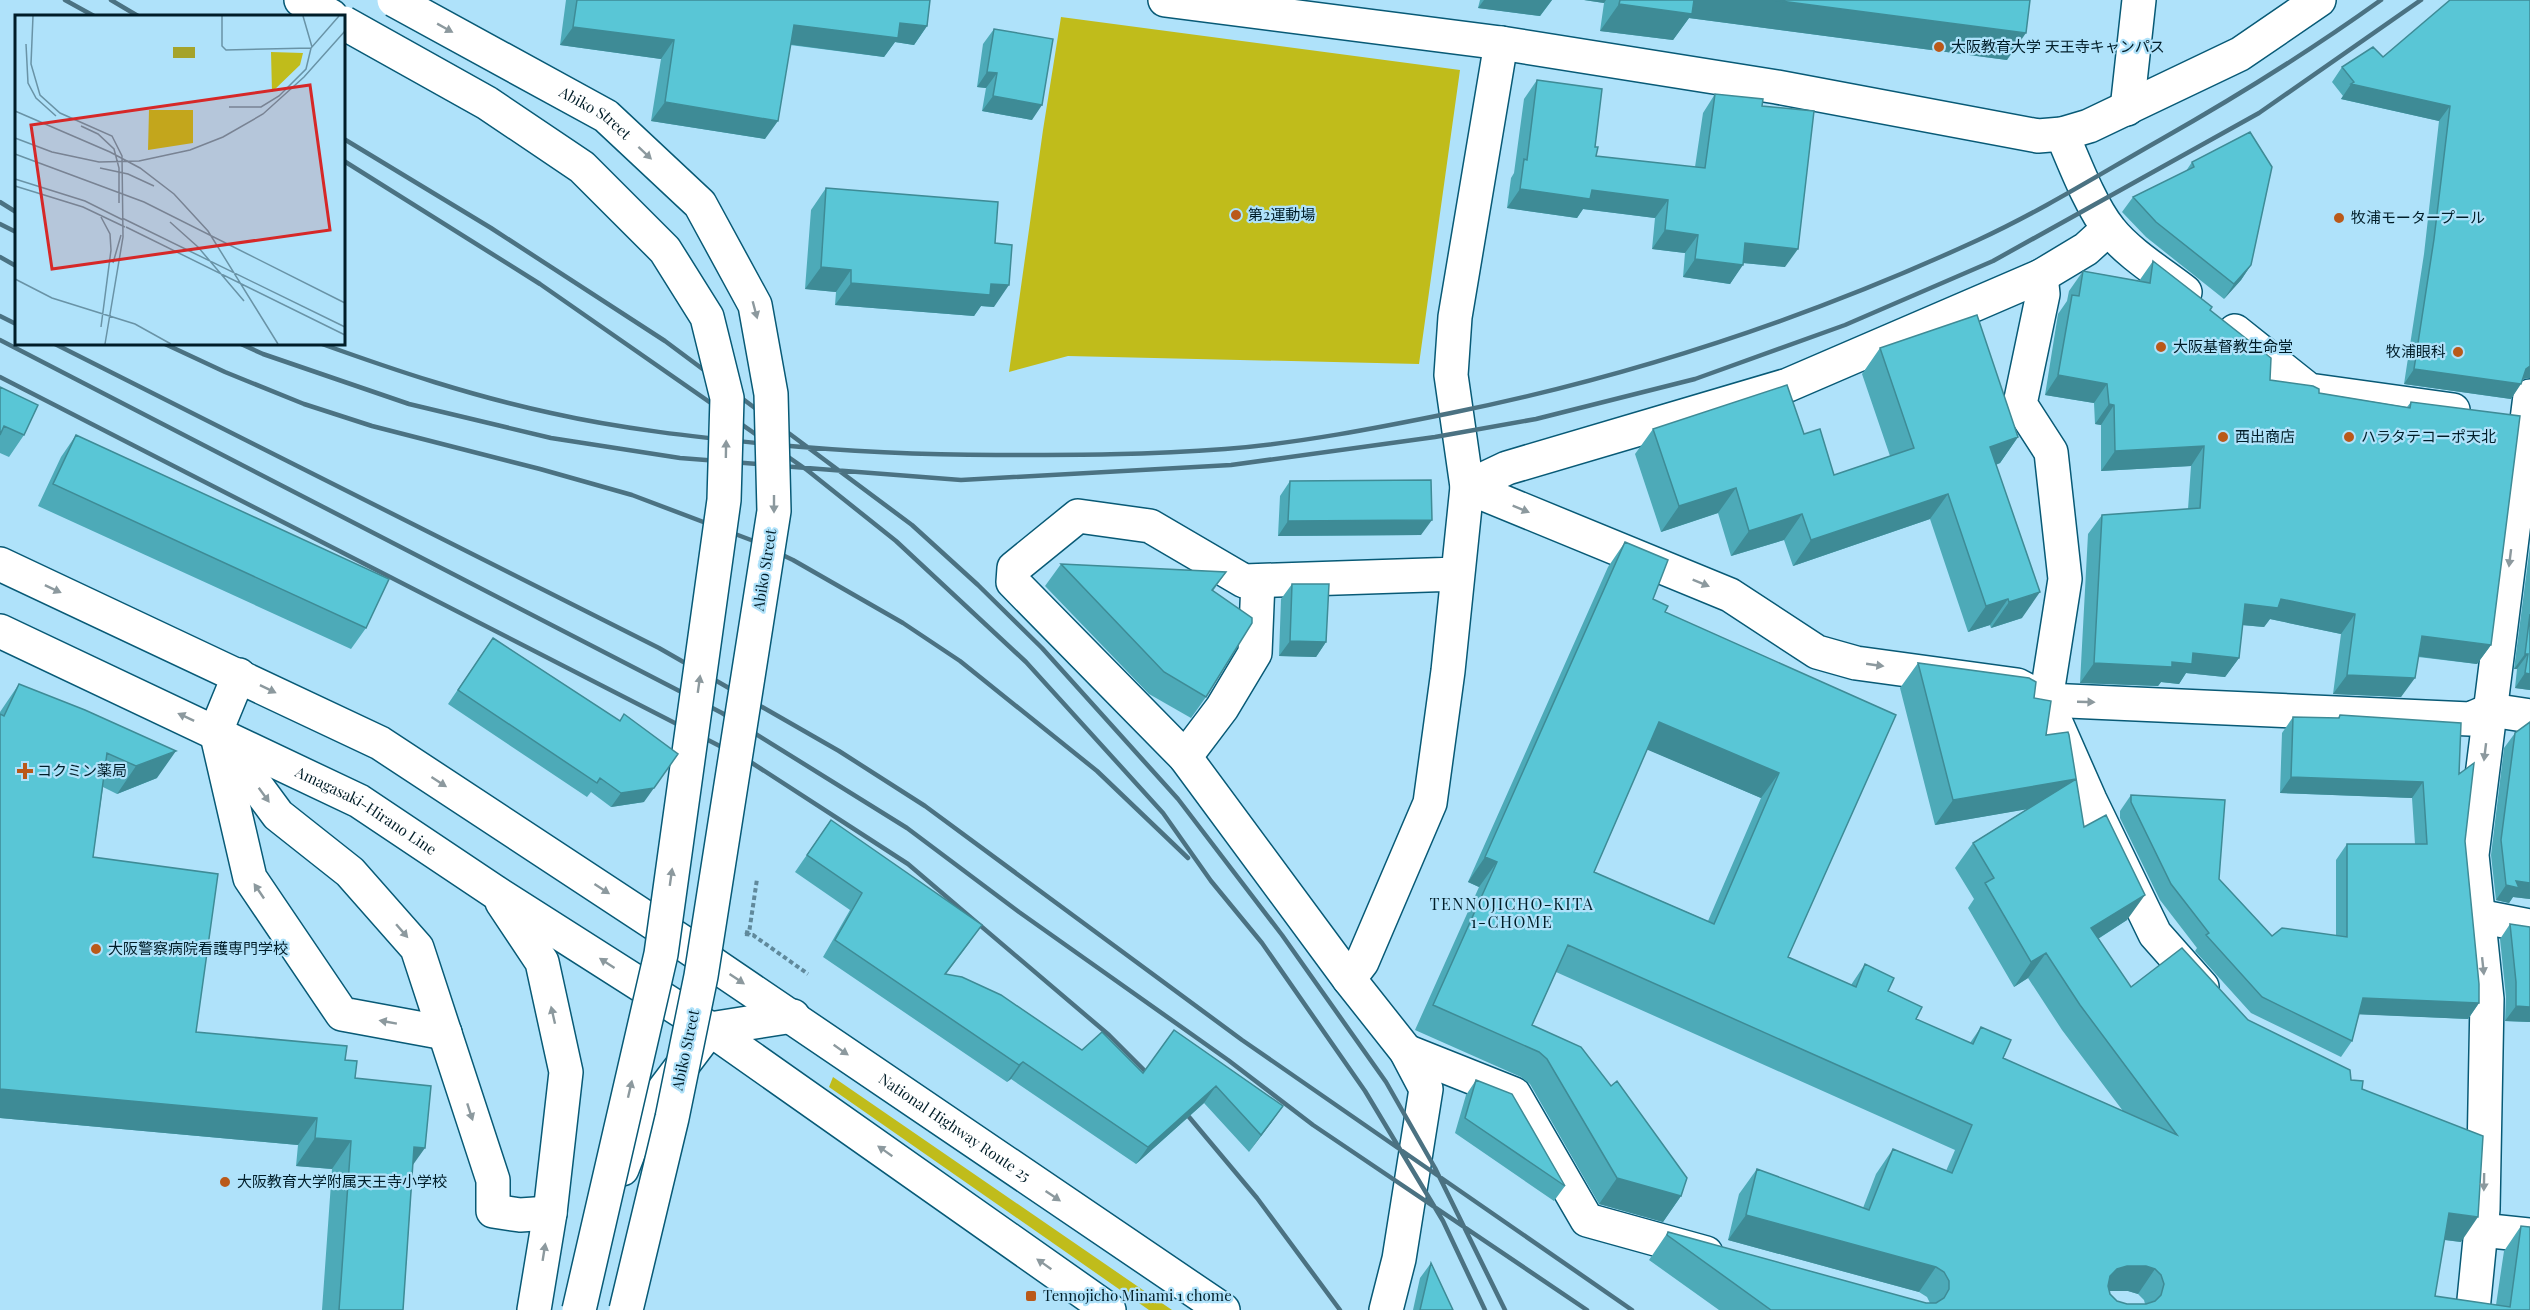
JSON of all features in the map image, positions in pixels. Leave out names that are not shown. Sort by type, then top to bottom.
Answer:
[{"type":"main road","points":[[301,0],[329,15]]},
{"type":"main road","name":"Abiko Street","points":[[394,0],[606,116],[700,204],[755,305],[771,394],[774,512],[701,976],[672,1118],[627,1310]]},
{"type":"main road","points":[[1166,0],[1501,44],[1776,87],[2038,136],[2062,134],[2089,126],[2127,109],[2240,54],[2319,0]]},
{"type":"main road","points":[[2127,109],[2139,0]]},
{"type":"main road","points":[[345,24],[487,103],[582,167],[665,249],[707,317],[727,398],[724,500],[661,954],[579,1310]]},
{"type":"main road","points":[[1349,979],[1362,962],[1430,803],[1448,671],[1467,487],[1451,375],[1455,317],[1501,44]]},
{"type":"main road","points":[[2062,134],[2080,176],[2109,229],[2120,241],[2309,390],[2487,415],[2529,408],[2523,514],[2491,710],[2472,855],[2487,999],[2481,1230],[2473,1310]]},
{"type":"main road","points":[[1467,487],[1507,468],[1788,385],[2041,276],[2086,249],[2109,229]]},
{"type":"main road","points":[[2041,276],[2043,294],[2020,404],[2051,452],[2065,579],[2046,700],[2090,800],[2156,934],[2224,1011]]},
{"type":"main road","points":[[1467,487],[1730,595],[1817,652],[1856,663],[2017,685],[2046,700],[2470,718],[2491,710],[2530,716]]},
{"type":"main road","points":[[1386,1310],[1399,1259],[1426,1089],[1406,1051],[1349,979],[1185,757],[1013,582],[1014,568],[1078,516],[1150,526],[1244,581],[1458,574]]},
{"type":"main road","points":[[0,564],[380,743],[688,946],[710,1029],[627,1310]]},
{"type":"main road","points":[[1185,757],[1222,708],[1255,653],[1258,581]]},
{"type":"main road","name":"Amagasaki-Hirano Line","points":[[0,631],[216,731],[359,801],[710,1029]]},
{"type":"main road","points":[[239,675],[216,731],[250,878],[342,1014],[445,1033]]},
{"type":"main road","points":[[216,731],[278,815],[350,872],[417,948],[493,1180],[493,1212],[520,1215],[550,1213]]},
{"type":"main road","points":[[495,891],[542,962],[566,1072],[550,1213],[534,1310]]},
{"type":"main road","points":[[2478,916],[2530,926]]},
{"type":"main road","name":"National Highway Route 25","points":[[688,946],[1222,1310]]},
{"type":"main road","points":[[565,1310],[641,1120],[710,1029],[792,1016]]},
{"type":"main road","points":[[710,1029],[1109,1310]]},
{"type":"main road","points":[[1406,1051],[1514,1094],[1587,1220],[1733,1260]]},
{"type":"main road","points":[[2452,1133],[2484,1149]]},
{"type":"main road","points":[[2481,1230],[2530,1235]]},
{"type":"path","points":[[753,935],[808,974]]},
{"type":"shaded area","name":"第2運動場","points":[[1061,17],[1460,70],[1419,364],[1068,356],[1009,372]]},
{"type":"shaded area","points":[[833,1077],[1172,1310],[1149,1310],[829,1087]]},
{"type":"building","points":[[577,0],[930,0],[927,26],[900,23],[898,38],[794,25],[778,121],[665,102],[674,40],[573,27]]},
{"type":"building","points":[[1620,0],[1694,0],[1692,14],[1619,4]]},
{"type":"building","points":[[1773,0],[2030,0],[2026,33]]},
{"type":"building","points":[[2450,0],[2530,0],[2530,366],[2526,369],[2521,384],[2414,369],[2434,239],[2450,106],[2351,84],[2354,82],[2342,67],[2373,47],[2383,57]]},
{"type":"building","points":[[994,29],[1053,39],[1042,105],[993,96],[997,73],[987,72]]},
{"type":"building","points":[[1537,80],[1602,89],[1596,156],[1705,168],[1715,94],[1763,99],[1762,106],[1814,111],[1798,249],[1745,243],[1743,265],[1695,259],[1698,235],[1665,230],[1668,200],[1592,190],[1590,199],[1520,189],[1524,159],[1527,160]]},
{"type":"building","points":[[2250,132],[2272,167],[2251,265],[2234,284],[2156,222],[2133,197],[2194,167],[2192,162]]},
{"type":"building","points":[[826,188],[998,202],[995,243],[1012,245],[1009,285],[991,284],[990,295],[851,283],[851,270],[821,267]]},
{"type":"building","points":[[2153,261],[2212,307],[2210,310],[2271,358],[2270,380],[2313,386],[2319,389],[2319,393],[2410,408],[2411,402],[2520,416],[2491,645],[2422,636],[2415,678],[2347,675],[2355,614],[2281,599],[2278,608],[2245,604],[2239,658],[2193,653],[2192,664],[2172,662],[2172,667],[2094,663],[2102,515],[2200,508],[2204,446],[2115,451],[2114,405],[2109,404],[2107,384],[2058,375],[2072,295],[2079,296],[2083,271],[2150,283]]},
{"type":"building","points":[[1977,315],[2018,437],[1990,447],[2040,592],[2009,602],[2008,599],[1986,606],[1948,494],[1811,540],[1802,514],[1749,531],[1736,488],[1679,506],[1653,429],[1787,385],[1804,434],[1820,429],[1834,475],[1914,448],[1880,348]]},
{"type":"building","points":[[0,387],[38,405],[24,435],[4,426],[0,435]]},
{"type":"building","points":[[76,435],[389,579],[366,628],[53,484]]},
{"type":"building","points":[[1431,480],[1432,520],[1288,521],[1290,481]]},
{"type":"building","points":[[1625,542],[1668,560],[1653,599],[1668,606],[1665,612],[1896,715],[1788,957],[1856,987],[1865,964],[1894,978],[1888,991],[1922,1007],[1916,1019],[1973,1044],[1981,1027],[2011,1040],[2003,1058],[2177,1135],[2080,1005],[2046,953],[2031,962],[1985,883],[1994,878],[1973,843],[2076,779],[1953,800],[1918,663],[2029,678],[2036,682],[2034,698],[2051,701],[2046,735],[2068,732],[2069,735],[2084,827],[2106,815],[2145,895],[2091,928],[2131,987],[2182,948],[2248,1020],[2350,1070],[2351,1080],[2363,1081],[2362,1089],[2483,1136],[2478,1217],[2449,1213],[2435,1296],[2510,1307],[2521,1226],[2530,1227],[2530,1310],[1771,1310],[1667,1235],[1668,1232],[1926,1303],[1936,1303],[1944,1298],[1949,1289],[1949,1281],[1944,1272],[1936,1267],[1746,1215],[1757,1169],[1869,1210],[1893,1149],[1952,1173],[1972,1125],[1568,945],[1532,1025],[1581,1047],[1611,1086],[1617,1081],[1687,1178],[1681,1196],[1617,1178],[1547,1059],[1539,1052],[1433,1005],[1497,862],[1485,857]],"holes":[[[1659,722],[1779,773],[1714,924],[1594,872]],[[2127,1266],[2146,1266],[2155,1269],[2161,1275],[2164,1284],[2161,1295],[2155,1301],[2146,1304],[2127,1304],[2117,1301],[2110,1294],[2108,1286],[2110,1276],[2117,1269]]]},
{"type":"building","points":[[1061,564],[1226,572],[1212,590],[1252,618],[1252,623],[1206,697],[1164,672]]},
{"type":"building","points":[[1292,584],[1329,584],[1326,642],[1290,641]]},
{"type":"building","points":[[2530,614],[2530,674],[2525,673],[2528,654],[2525,654]]},
{"type":"building","points":[[493,638],[620,721],[624,714],[678,754],[654,788],[621,793],[600,778],[597,783],[458,690]]},
{"type":"building","points":[[19,684],[85,710],[176,751],[136,766],[107,753],[93,857],[218,874],[196,1032],[347,1046],[345,1060],[357,1061],[355,1078],[431,1086],[425,1148],[414,1147],[403,1310],[339,1310],[351,1141],[315,1138],[317,1118],[0,1089],[0,714],[4,716]]},
{"type":"building","points":[[2340,715],[2461,723],[2459,774],[2474,763],[2465,841],[2479,1003],[2363,998],[2352,1041],[2262,997],[2206,935],[2209,933],[2171,884],[2131,802],[2131,795],[2225,800],[2219,879],[2272,936],[2282,928],[2347,937],[2347,844],[2427,844],[2423,782],[2291,777],[2293,717],[2339,718]]},
{"type":"building","points":[[2530,722],[2530,883],[2516,881],[2519,888],[2506,885],[2501,840],[2515,733]]},
{"type":"building","points":[[831,820],[982,925],[945,974],[962,977],[1001,995],[1082,1050],[1102,1032],[1143,1073],[1174,1030],[1283,1106],[1261,1135],[1216,1086],[1148,1147],[1023,1062],[1019,1065],[835,940],[862,893],[807,855]]},
{"type":"building","points":[[2510,924],[2530,927],[2530,1007],[2516,1006]]},
{"type":"building","points":[[1476,1080],[1512,1094],[1565,1186],[1465,1118]]},
{"type":"building","points":[[1431,1263],[1453,1310],[1420,1310]]},
{"type":"railway","points":[[65,0],[92,15]]},
{"type":"railway","points":[[111,0],[136,15]]},
{"type":"railway","points":[[325,345],[435,382],[551,413],[632,428],[767,444],[853,451],[938,454],[1110,454],[1225,449],[1338,434],[1423,419],[1519,398],[1653,363],[1850,295],[1978,240],[2047,205],[2245,90],[2381,0]]},
{"type":"railway","points":[[243,345],[263,354],[409,404],[551,438],[680,458],[961,480],[1231,465],[1435,437],[1536,419],[1695,379],[1845,325],[1993,261],[2259,113],[2421,0]]},
{"type":"railway","points":[[345,140],[491,228],[665,341],[912,525],[1042,648],[1178,799],[1282,935],[1386,1082],[1435,1168],[1505,1310]]},
{"type":"railway","points":[[345,162],[540,284],[807,470],[896,541],[1026,662],[1163,813],[1211,881],[1262,943],[1365,1091],[1443,1221],[1485,1310]]},
{"type":"railway","points":[[0,202],[15,211]]},
{"type":"railway","points":[[0,224],[15,232]]},
{"type":"railway","points":[[0,257],[15,265]]},
{"type":"railway","points":[[0,316],[15,324]]},
{"type":"railway","points":[[0,340],[722,713],[907,828],[1019,912],[1228,1060],[1313,1125],[1587,1310]]},
{"type":"railway","points":[[57,345],[659,648],[839,751],[925,806],[1242,1040],[1632,1310]]},
{"type":"railway","points":[[167,345],[225,372],[304,404],[372,426],[632,495],[751,540],[793,560],[903,623],[960,661],[1097,771],[1188,858]]},
{"type":"railway","points":[[0,377],[749,761],[908,864],[1109,1035],[1156,1082]]},
{"type":"railway","points":[[1179,1105],[1257,1198],[1340,1310]]},
{"type":"place","name":"大阪教育大学 天王寺キャンパス","points":[[1939,47]]},
{"type":"place","name":"第2運動場","points":[[1236,215]]},
{"type":"place","name":"牧浦モータープール","points":[[2339,218]]},
{"type":"place","name":"大阪基督教生命堂","points":[[2161,347]]},
{"type":"place","name":"牧浦眼科","points":[[2458,352]]},
{"type":"place","name":"西出商店","points":[[2223,437]]},
{"type":"place","name":"ハラタテコーポ天北","points":[[2349,437]]},
{"type":"place","name":"コクミン薬局","points":[[25,771]]},
{"type":"place","name":"大阪警察病院看護専門学校","points":[[96,949]]},
{"type":"place","name":"大阪教育大学附属天王寺小学校","points":[[225,1182]]},
{"type":"place","name":"Tennojicho Minami 1 chome","points":[[1031,1296]]},
{"type":"district","name":"TENNOJICHO-KITA 1-CHOME","points":[[1512,913]]}]
